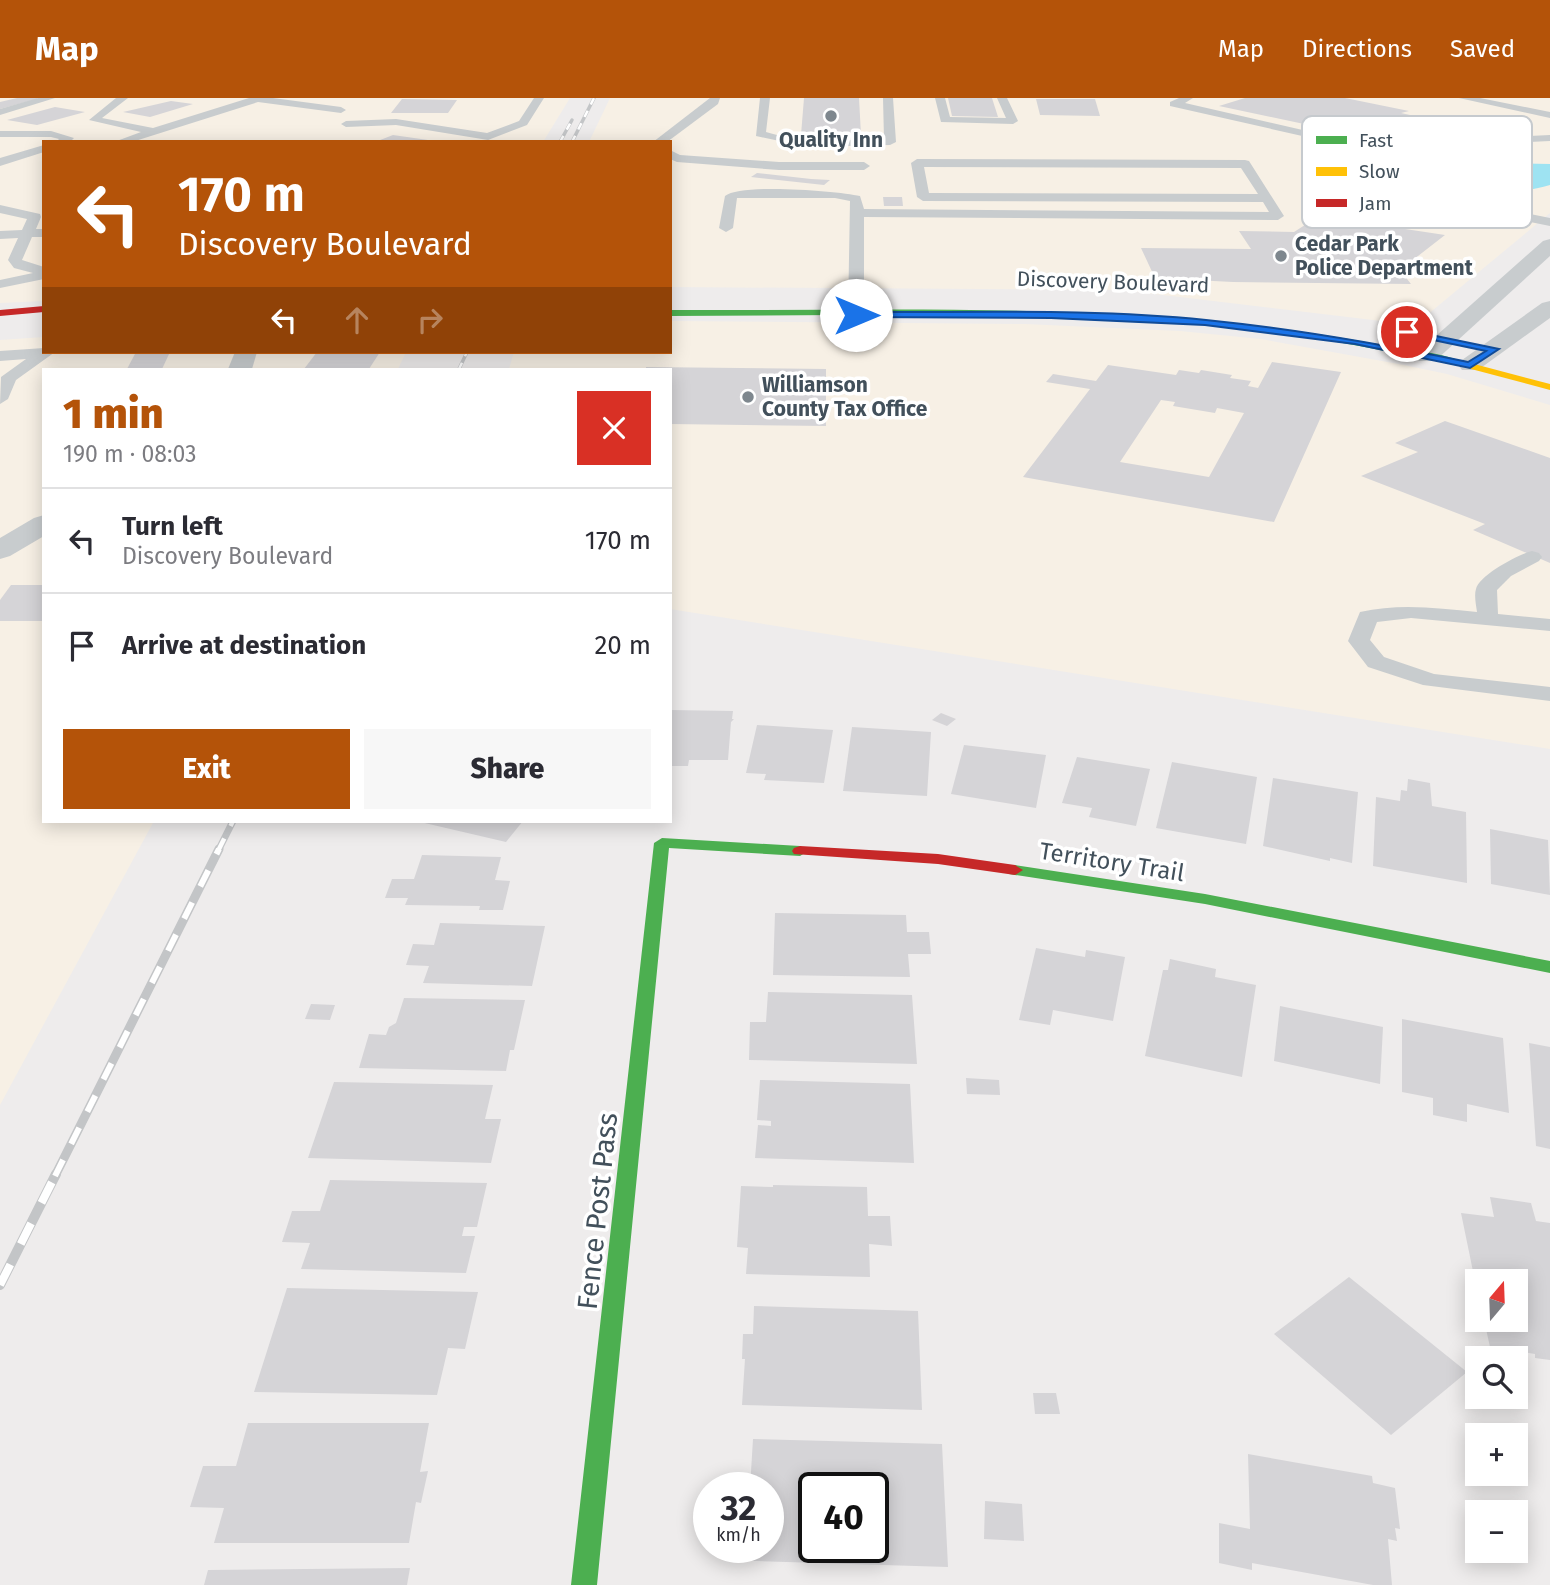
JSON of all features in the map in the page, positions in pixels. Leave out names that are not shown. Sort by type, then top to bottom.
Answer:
[{"type":"street","points":[[1427,356],[1550,244]]},
{"type":"street","name":"Discovery Boulevard","points":[[830,297],[1087,300]]},
{"type":"street","name":"Discovery Boulevard","points":[[1185,305],[1273,313]]},
{"type":"street","points":[[1470,365],[1504,352],[1550,308]]},
{"type":"street","points":[[0,313],[42,309]]},
{"type":"street","name":"Discovery Boulevard","points":[[672,313],[1051,316],[1205,322],[1285,331],[1427,356],[1550,387]]},
{"type":"street","points":[[1420,335],[1504,352]]},
{"type":"street","points":[[0,550],[42,525]]},
{"type":"street","name":"Territory Trail","points":[[662,843],[938,859],[1205,899],[1550,967]]},
{"type":"street","name":"Fence Post Pass","points":[[584,1585],[662,843]]},
{"type":"lane","points":[[0,111],[50,98]]},
{"type":"lane","points":[[123,98],[94,120],[155,131]]},
{"type":"lane","points":[[346,124],[396,122],[488,137],[523,123],[539,98]]},
{"type":"lane","points":[[662,140],[714,102],[715,98]]},
{"type":"lane","points":[[765,98],[760,134],[782,142],[856,143],[890,142],[888,98]]},
{"type":"lane","points":[[940,98],[945,120],[1013,121],[1002,98]]},
{"type":"lane","points":[[1188,98],[1174,104],[1302,133]]},
{"type":"lane","points":[[1464,98],[1550,115]]},
{"type":"lane","points":[[126,140],[252,99],[342,104],[352,138]]},
{"type":"lane","points":[[0,134],[51,134],[68,138],[65,140]]},
{"type":"lane","points":[[1532,139],[1550,138]]},
{"type":"lane","points":[[1,161],[21,161],[42,149]]},
{"type":"lane","points":[[672,154],[677,158],[779,166],[864,166]]},
{"type":"lane","points":[[858,213],[1278,216],[1267,198],[1245,164],[917,163],[923,197],[1267,198]]},
{"type":"lane","points":[[726,228],[731,196],[835,194],[856,199],[856,315]]},
{"type":"lane","points":[[0,209],[35,217],[15,260],[19,265],[42,272]]},
{"type":"lane","points":[[1532,218],[1550,222]]},
{"type":"lane","points":[[0,235],[42,232]]},
{"type":"lane","points":[[0,284],[15,283],[42,274]]},
{"type":"lane","points":[[0,356],[42,353]]},
{"type":"lane","points":[[0,399],[9,377],[44,354]]},
{"type":"lane","points":[[1488,620],[1486,588],[1504,572],[1532,557]]},
{"type":"lane","points":[[1550,625],[1411,612],[1368,617],[1359,641],[1376,662],[1432,680],[1550,694]]},
{"type":"shaded area","points":[[0,98],[570,98],[544,140],[42,140],[42,301],[0,303]]},
{"type":"shaded area","points":[[610,98],[1550,98],[1550,213],[1532,228],[1532,116],[1302,116],[1302,228],[1532,228],[1415,325],[1121,290],[672,287],[672,140],[590,140]]},
{"type":"shaded area","points":[[672,321],[1025,324],[1180,331],[1261,339],[1447,374],[1550,405],[1550,749],[672,609],[672,368],[509,368],[513,354],[672,354]]},
{"type":"shaded area","points":[[42,337],[42,354],[405,354],[398,368],[42,368],[42,823],[153,823],[0,1105],[0,340]]},
{"type":"water","points":[[1532,164],[1550,164],[1550,185],[1533,189]]},
{"type":"building","points":[[17,98],[37,99],[0,109],[0,102]]},
{"type":"building","name":"Quality Inn","points":[[804,98],[859,98],[861,135],[801,135]]},
{"type":"building","points":[[948,98],[992,98],[998,117],[952,116]]},
{"type":"building","points":[[1245,98],[1345,98],[1409,111],[1401,113],[1414,116],[1302,116],[1302,124],[1219,106]]},
{"type":"building","points":[[402,99],[457,100],[448,113],[391,113]]},
{"type":"building","points":[[1036,99],[1095,99],[1100,116],[1040,115]]},
{"type":"building","points":[[171,101],[193,104],[150,117],[123,112]]},
{"type":"building","points":[[55,107],[85,112],[37,125],[7,120]]},
{"type":"building","points":[[393,135],[428,140],[380,140]]},
{"type":"building","points":[[757,173],[830,180],[824,185],[751,177]]},
{"type":"building","points":[[883,197],[902,197],[903,206],[884,206]]},
{"type":"building","name":"Cedar Park Police Department","points":[[1302,227],[1399,228],[1445,235],[1400,270],[1411,284],[1233,282],[1155,278],[1141,248],[1251,249],[1239,231],[1294,232]]},
{"type":"building","points":[[135,354],[169,354],[162,368],[128,368]]},
{"type":"building","points":[[315,354],[379,354],[370,368],[305,368]]},
{"type":"building","points":[[1272,362],[1341,372],[1274,522],[1023,477],[1090,389],[1046,382],[1053,374],[1096,381],[1108,365],[1176,375],[1179,370],[1199,373],[1201,370],[1251,381],[1248,386],[1258,388]],"holes":[[[1161,400],[1175,402],[1173,406],[1215,413],[1217,408],[1244,413],[1209,477],[1120,462]]]},
{"type":"building","name":"Williamson County Tax Office","points":[[646,367],[826,369],[826,426],[672,424],[672,368]]},
{"type":"building","points":[[1445,421],[1550,458],[1550,563],[1473,530],[1485,524],[1361,476],[1418,452],[1395,443]]},
{"type":"building","points":[[11,585],[42,585],[42,621],[0,621],[0,600]]},
{"type":"building","points":[[672,710],[733,711],[728,760],[689,760],[688,766],[672,766]]},
{"type":"building","points":[[941,713],[956,719],[947,726],[932,720]]},
{"type":"building","points":[[757,725],[833,730],[824,783],[764,780],[766,774],[746,773]]},
{"type":"building","points":[[852,727],[931,732],[927,796],[843,791]]},
{"type":"building","points":[[964,745],[1046,755],[1036,808],[951,794]]},
{"type":"building","points":[[1077,757],[1150,769],[1136,826],[1089,817],[1092,808],[1062,803]]},
{"type":"building","points":[[1172,762],[1257,777],[1246,844],[1156,828]]},
{"type":"building","points":[[1273,778],[1358,792],[1352,863],[1330,858],[1330,861],[1263,846]]},
{"type":"building","points":[[1408,779],[1430,783],[1432,806],[1466,812],[1467,883],[1373,866],[1376,797],[1400,801],[1401,790],[1407,791]]},
{"type":"building","points":[[425,823],[521,823],[506,842]]},
{"type":"building","points":[[1490,829],[1548,840],[1550,895],[1491,884]]},
{"type":"building","points":[[422,855],[501,857],[495,880],[510,881],[503,910],[479,910],[480,906],[405,905],[408,898],[385,898],[392,879],[414,879]]},
{"type":"building","points":[[775,913],[906,915],[907,932],[929,932],[931,954],[908,954],[910,977],[773,975]]},
{"type":"building","points":[[440,923],[545,926],[532,986],[423,983],[429,966],[406,965],[413,944],[434,945]]},
{"type":"building","points":[[1036,948],[1085,957],[1086,950],[1125,957],[1113,1021],[1053,1010],[1050,1025],[1019,1020]]},
{"type":"building","points":[[1170,959],[1216,969],[1215,977],[1256,985],[1242,1077],[1145,1056],[1163,970],[1168,970]]},
{"type":"building","points":[[768,992],[912,995],[917,1064],[749,1060],[750,1022],[766,1022]]},
{"type":"building","points":[[404,998],[525,1000],[514,1050],[510,1050],[506,1071],[359,1068],[369,1034],[386,1035],[389,1027],[396,1023]]},
{"type":"building","points":[[311,1004],[335,1005],[330,1020],[305,1019]]},
{"type":"building","points":[[1280,1006],[1383,1027],[1380,1084],[1274,1061]]},
{"type":"building","points":[[1402,1019],[1503,1038],[1509,1113],[1467,1104],[1467,1122],[1433,1115],[1433,1098],[1402,1092]]},
{"type":"building","points":[[1529,1043],[1550,1047],[1550,1149],[1536,1146]]},
{"type":"building","points":[[966,1078],[999,1080],[1000,1095],[967,1094]]},
{"type":"building","points":[[760,1080],[910,1084],[914,1163],[755,1158],[758,1125],[771,1126],[771,1121],[757,1120]]},
{"type":"building","points":[[334,1082],[493,1085],[485,1119],[501,1119],[491,1163],[308,1158]]},
{"type":"building","points":[[330,1180],[487,1183],[477,1227],[464,1227],[462,1236],[475,1236],[466,1273],[301,1269],[310,1243],[282,1242],[292,1211],[320,1211]]},
{"type":"building","points":[[741,1186],[867,1187],[868,1216],[890,1216],[892,1246],[869,1244],[870,1277],[746,1274],[748,1248],[737,1247]]},
{"type":"building","points":[[1490,1197],[1531,1203],[1536,1221],[1550,1223],[1550,1360],[1535,1358],[1535,1354],[1528,1353],[1528,1346],[1490,1346],[1487,1332],[1528,1332],[1528,1269],[1473,1269],[1461,1213],[1494,1217]]},
{"type":"building","points":[[1349,1277],[1465,1370],[1465,1374],[1391,1435],[1274,1334]]},
{"type":"building","points":[[287,1288],[478,1292],[465,1349],[448,1348],[437,1395],[254,1392]]},
{"type":"building","points":[[754,1306],[918,1311],[922,1410],[742,1405],[745,1359],[742,1359],[743,1334],[753,1334]]},
{"type":"building","points":[[1033,1393],[1056,1393],[1060,1414],[1035,1414]]},
{"type":"building","points":[[248,1423],[429,1423],[420,1472],[428,1471],[421,1503],[416,1502],[409,1543],[214,1543],[224,1508],[190,1507],[203,1466],[236,1466]]},
{"type":"building","points":[[753,1439],[942,1444],[948,1567],[821,1563],[889,1563],[889,1472],[798,1472],[798,1562],[784,1562],[784,1472],[751,1472]]},
{"type":"building","points":[[1248,1454],[1372,1476],[1373,1483],[1395,1488],[1400,1529],[1395,1528],[1397,1541],[1388,1539],[1392,1585],[1373,1585],[1252,1563],[1252,1570],[1219,1563],[1219,1523],[1250,1529]]},
{"type":"building","points":[[985,1501],[1022,1504],[1024,1541],[984,1539]]},
{"type":"building","points":[[410,1568],[407,1585],[204,1585],[208,1570]]},
{"type":"railway","points":[[573,140],[594,98]]},
{"type":"railway","points":[[561,140],[572,120]]},
{"type":"railway","points":[[459,368],[466,354]]},
{"type":"railway","points":[[219,849],[232,823]]},
{"type":"railway","points":[[55,1176],[219,849]]},
{"type":"railway","points":[[0,1285],[56,1174]]},
{"type":"traffic: fast","points":[[672,313],[1003,314],[1202,322],[1299,333],[1459,363]]},
{"type":"traffic: fast","points":[[584,1585],[662,843],[800,851]]},
{"type":"traffic: fast","points":[[1015,870],[1205,899],[1550,967]]},
{"type":"traffic: slow","points":[[1459,363],[1550,387]]},
{"type":"traffic: jam","points":[[0,313],[42,309]]},
{"type":"traffic: jam","points":[[800,851],[938,859],[1015,870]]},
{"type":"place","name":"Quality Inn","points":[[831,116]]},
{"type":"place","name":"Cedar Park Police Department","points":[[1281,256]]},
{"type":"place","name":"Williamson County Tax Office","points":[[748,397]]},
{"type":"route","points":[[856,315],[1051,316],[1205,322],[1355,342],[1470,365],[1494,349],[1407,332]]}]
